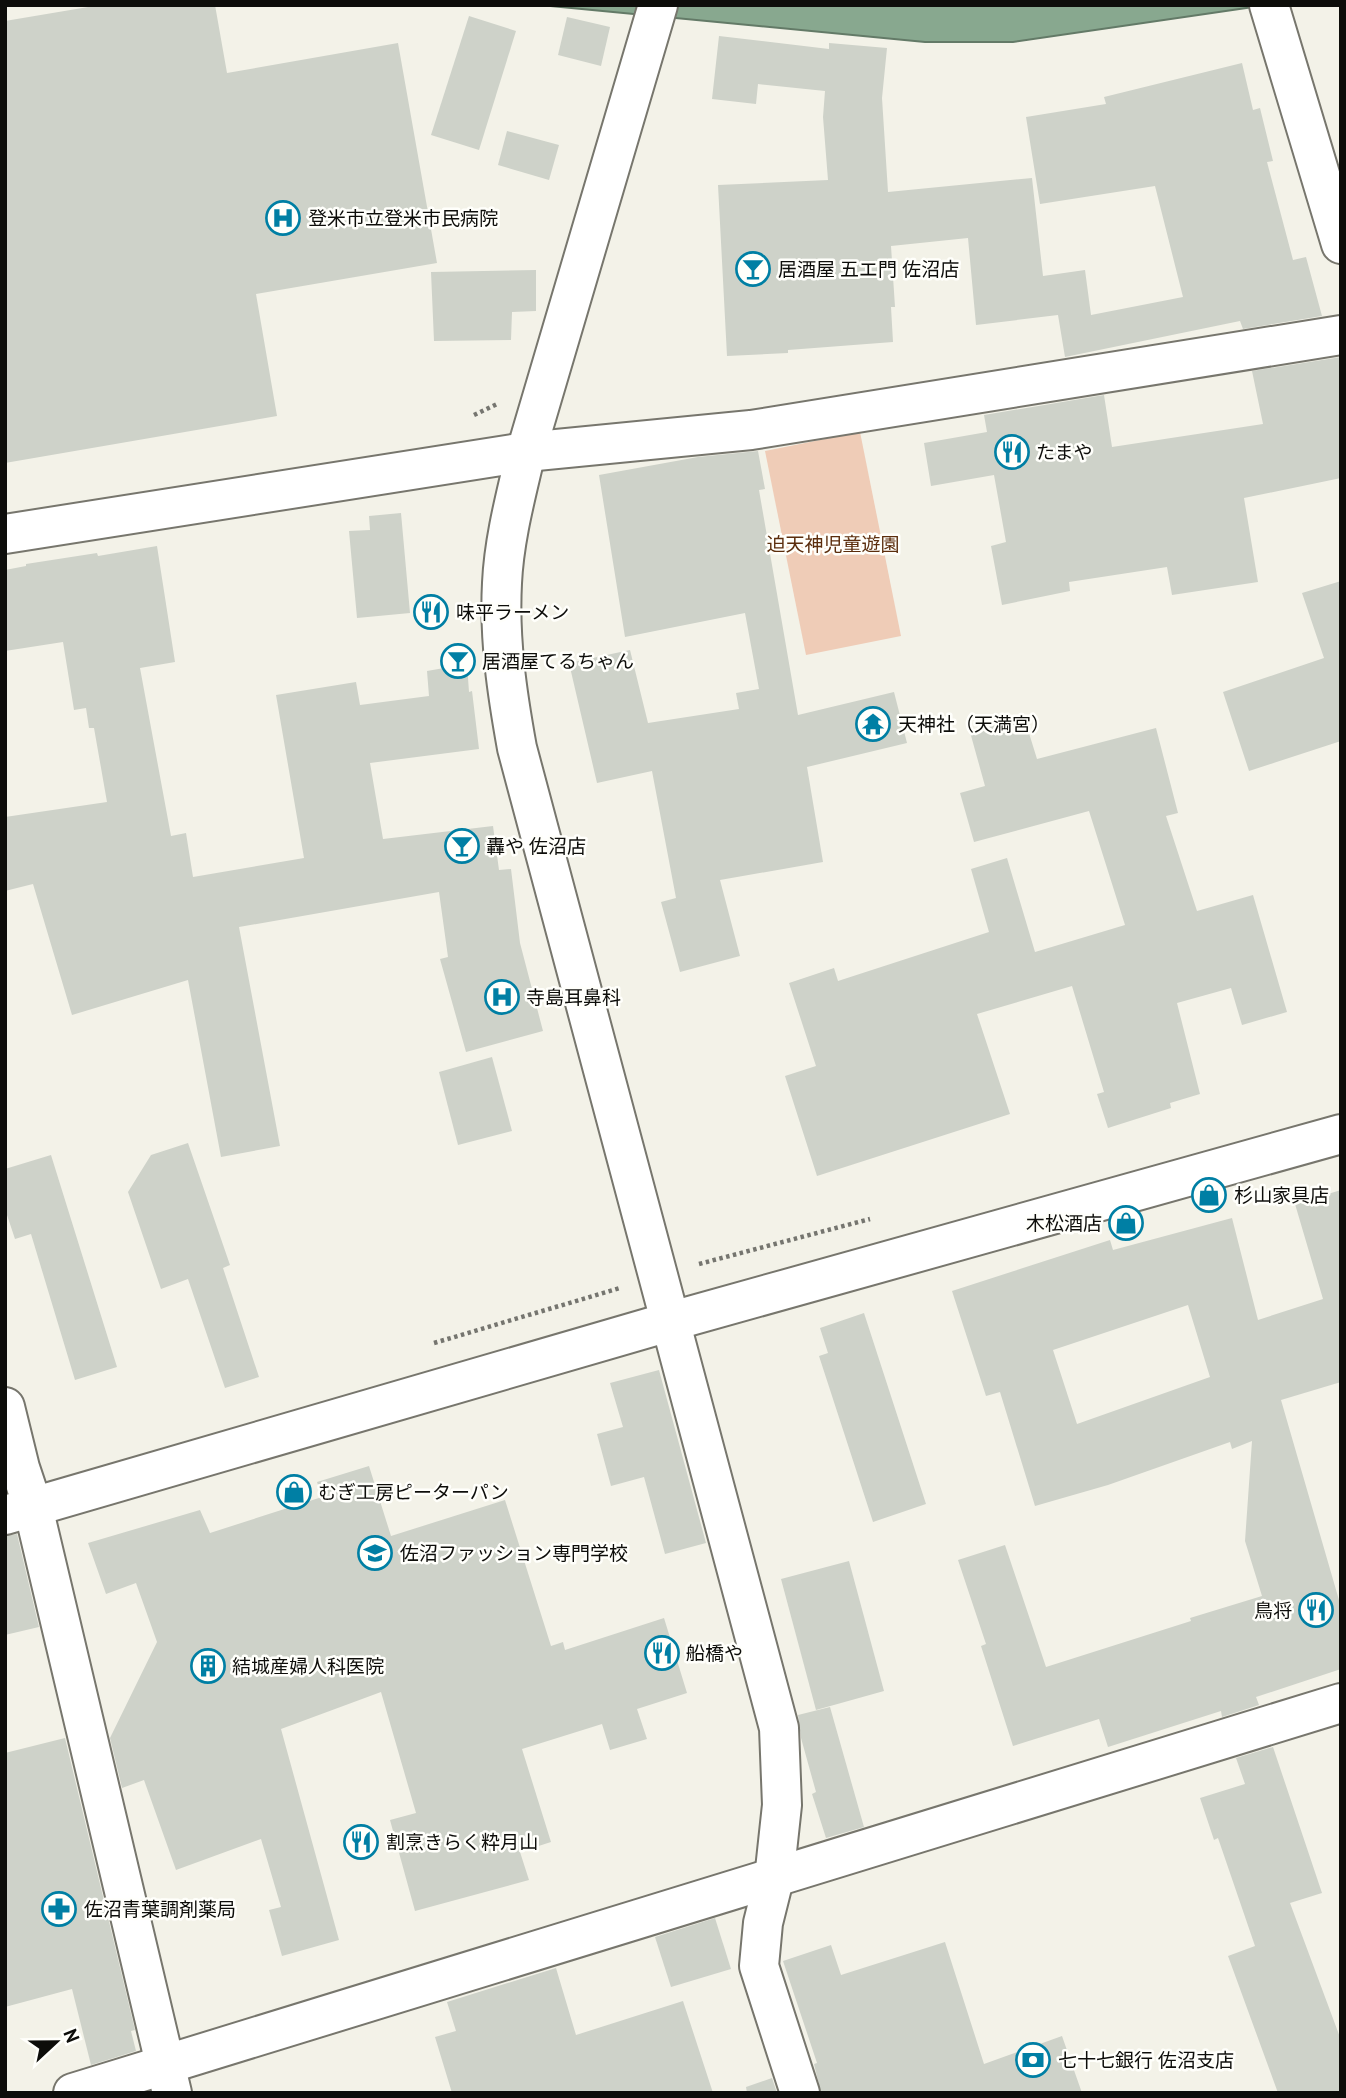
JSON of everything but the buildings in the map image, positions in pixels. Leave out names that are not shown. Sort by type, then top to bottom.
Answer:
[{"type":"street","points":[[1270,10],[1341,244]]},
{"type":"street","points":[[656,13],[526,452],[510,524],[502,582],[505,686],[517,748],[779,1728],[782,1805],[774,1878],[763,1923],[759,1966],[800,2093]]},
{"type":"street","points":[[5,534],[526,452],[751,430],[1341,335]]},
{"type":"street","points":[[19,1511],[672,1321],[1341,1134]]},
{"type":"street","points":[[5,1407],[20,1468],[19,1511],[169,2079]]},
{"type":"street","points":[[73,2093],[169,2079],[774,1878],[1341,1703]]},
{"type":"green space","name":"迫天神児童遊園","points":[[860,432],[901,636],[806,655],[765,451]]},
{"type":"shaded area","points":[[540,5],[1267,5],[1013,42],[925,42]]},
{"type":"place","name":"登米市立登米市民病院","points":[[283,218]]},
{"type":"place","name":"居酒屋 五エ門 佐沼店","points":[[753,269]]},
{"type":"place","name":"たまや","points":[[1012,452]]},
{"type":"place","name":"味平ラーメン","points":[[431,612]]},
{"type":"place","name":"居酒屋てるちゃん","points":[[458,661]]},
{"type":"place","name":"天神社（天満宮）","points":[[873,724]]},
{"type":"place","name":"轟や 佐沼店","points":[[462,846]]},
{"type":"place","name":"寺島耳鼻科","points":[[502,997]]},
{"type":"place","name":"杉山家具店","points":[[1209,1195]]},
{"type":"place","name":"木松酒店","points":[[1126,1223]]},
{"type":"place","name":"むぎ工房ピーターパン","points":[[294,1492]]},
{"type":"place","name":"佐沼ファッション専門学校","points":[[375,1553]]},
{"type":"place","name":"鳥将","points":[[1316,1610]]},
{"type":"place","name":"船橋や","points":[[662,1653]]},
{"type":"place","name":"結城産婦人科医院","points":[[208,1666]]},
{"type":"place","name":"割烹きらく粋月山","points":[[361,1842]]},
{"type":"place","name":"佐沼青葉調剤薬局","points":[[59,1909]]},
{"type":"place","name":"七十七銀行 佐沼支店","points":[[1033,2060]]}]
